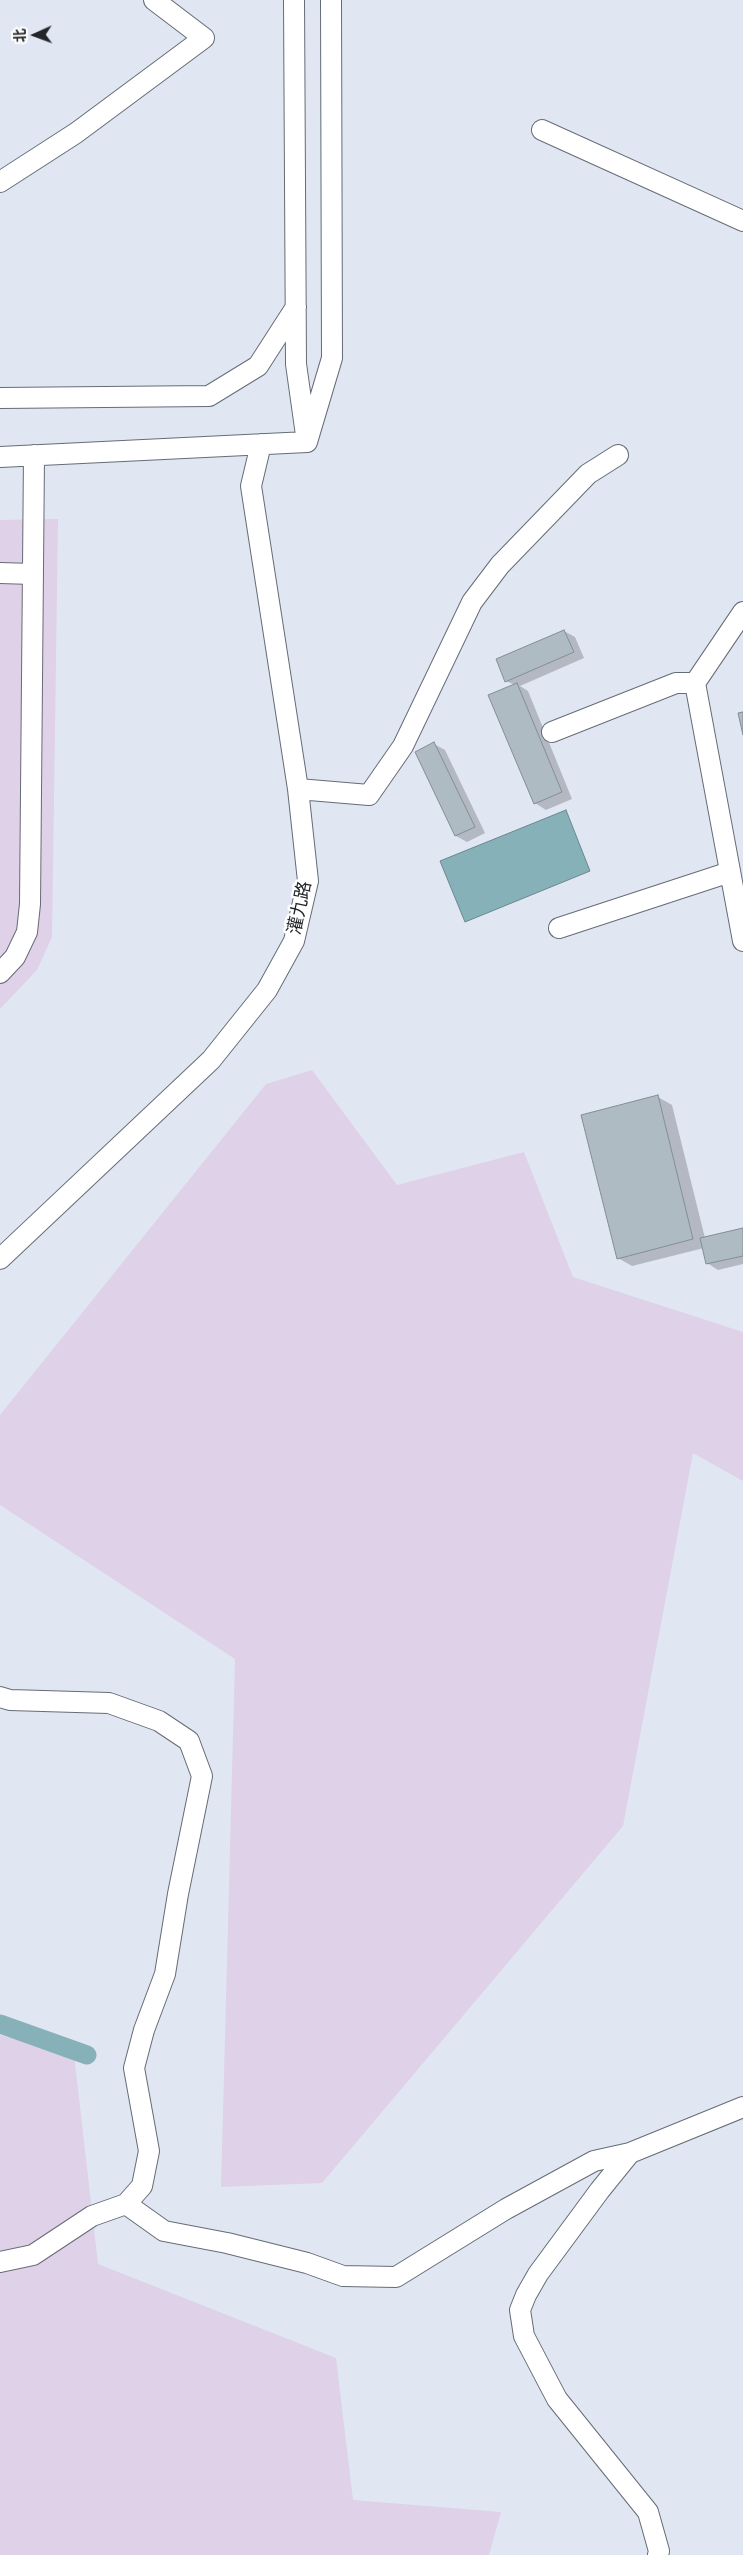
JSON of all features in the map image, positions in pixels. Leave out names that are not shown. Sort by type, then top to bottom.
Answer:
[{"type":"street","points":[[0,182],[76,133],[204,38],[154,0]]},
{"type":"street","points":[[294,0],[296,364],[308,442]]},
{"type":"street","points":[[308,442],[332,358],[331,0]]},
{"type":"street","points":[[542,130],[743,221]]},
{"type":"street","points":[[0,398],[209,396],[258,366],[296,307]]},
{"type":"street","points":[[0,457],[308,442]]},
{"type":"street","name":"灌九路","points":[[0,1259],[211,1060],[267,990],[294,941],[308,881],[298,789],[251,486],[261,444]]},
{"type":"street","points":[[0,973],[14,957],[27,932],[30,904],[34,455]]},
{"type":"street","points":[[298,789],[369,795],[403,746],[472,602],[500,565],[588,474],[618,455]]},
{"type":"street","points":[[0,573],[33,574]]},
{"type":"street","points":[[743,612],[695,683],[743,941]]},
{"type":"street","points":[[552,732],[676,683],[695,683]]},
{"type":"street","points":[[559,928],[730,872]]},
{"type":"street","points":[[0,1697],[10,1700],[109,1703],[159,1722],[189,1741],[202,1776],[165,1974],[144,2030],[134,2068],[149,2151],[142,2186],[126,2204],[92,2216],[33,2255],[0,2262]]},
{"type":"street","points":[[126,2204],[164,2231],[227,2243],[307,2263],[343,2276],[396,2277],[506,2208],[594,2161],[630,2153],[743,2107]]},
{"type":"street","points":[[630,2153],[538,2274],[520,2310],[524,2336],[557,2398],[648,2512],[659,2551],[658,2555]]},
{"type":"shaded area","points":[[58,519],[52,937],[37,970],[0,1009],[0,520]]},
{"type":"shaded area","points":[[312,1070],[397,1185],[524,1152],[573,1277],[743,1332],[743,1481],[693,1453],[623,1826],[322,2183],[221,2187],[235,1659],[0,1505],[0,1415],[266,1084]]},
{"type":"shaded area","points":[[0,2035],[74,2054],[98,2264],[336,2358],[353,2500],[501,2512],[489,2555],[0,2555]]},
{"type":"water","points":[[566,810],[590,871],[465,922],[440,861]]},
{"type":"building","points":[[564,630],[574,652],[505,682],[496,659]]},
{"type":"building","points":[[517,683],[562,792],[534,804],[488,695]]},
{"type":"building","points":[[743,712],[743,735],[738,713]]},
{"type":"building","points":[[434,742],[475,827],[455,836],[415,752]]},
{"type":"building","points":[[658,1095],[693,1239],[617,1259],[581,1115]]},
{"type":"building","points":[[743,1228],[743,1256],[706,1264],[700,1238]]},
{"type":"waterway","points":[[0,2024],[87,2055]]}]
